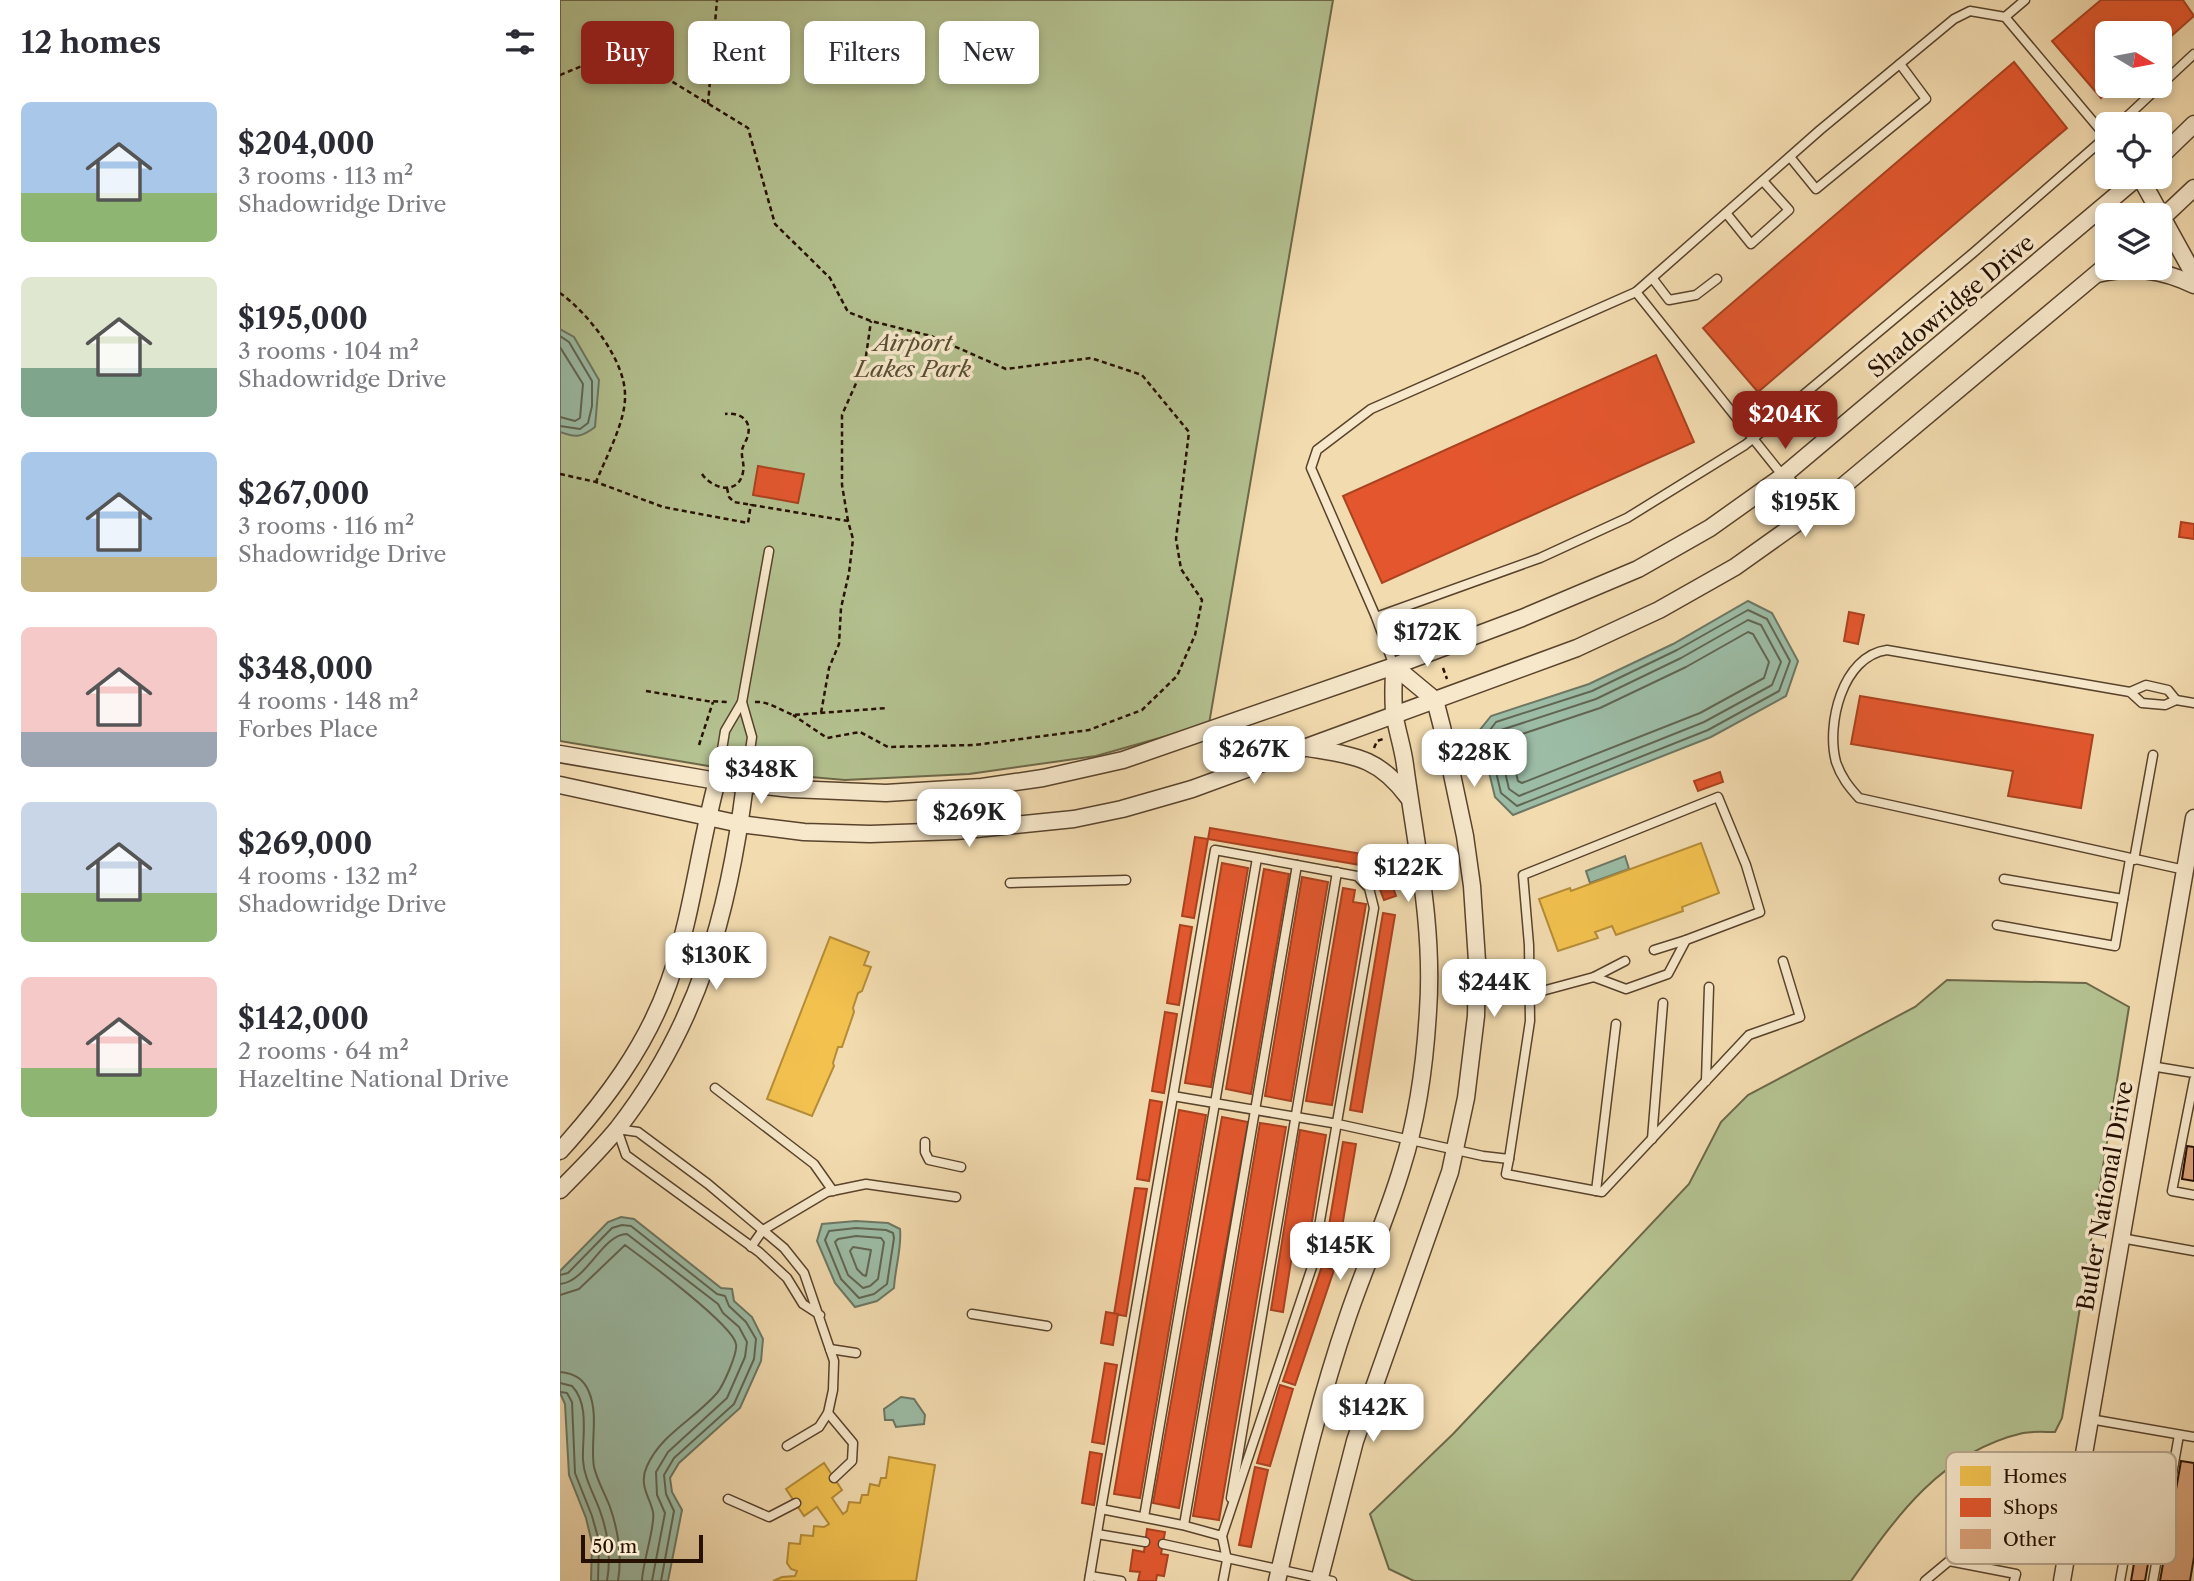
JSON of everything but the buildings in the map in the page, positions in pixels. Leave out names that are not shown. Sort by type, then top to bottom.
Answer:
[{"type":"street","points":[[2172,145],[2194,124]]},
{"type":"street","points":[[2172,209],[2194,188]]},
{"type":"street","name":"Shadowridge Drive","points":[[560,754],[717,781],[818,791],[886,793],[982,787],[1097,767],[1154,751],[1394,666],[1522,618],[1639,569],[1710,528],[1783,476],[2125,189]]},
{"type":"street","points":[[2172,238],[2194,275]]},
{"type":"street","points":[[560,785],[740,824],[804,832],[894,834],[975,830],[1074,819],[1170,796],[1577,648],[1659,610],[1734,566],[1811,513],[2095,275]]},
{"type":"street","points":[[2172,276],[2194,285]]},
{"type":"street","points":[[1783,476],[1811,513]]},
{"type":"street","points":[[1324,1580],[1355,1441],[1435,1220],[1456,1150],[1474,1043],[1476,937],[1469,859],[1435,700],[1394,666]]},
{"type":"street","points":[[1278,1576],[1305,1460],[1332,1366],[1351,1306],[1395,1191],[1409,1140],[1425,1051],[1429,945],[1424,883],[1395,716],[1394,666]]},
{"type":"street","points":[[1305,748],[1367,761],[1387,772],[1408,797]]},
{"type":"street","points":[[560,1152],[612,1089],[636,1052],[658,1010],[670,981],[684,928],[717,781]]},
{"type":"street","points":[[560,1190],[617,1129],[660,1064],[706,970],[727,895],[745,784]]},
{"type":"street","name":"Butler National Drive","points":[[2084,1452],[2194,818]]},
{"type":"lane","points":[[2005,17],[2025,0]]},
{"type":"lane","points":[[1394,666],[1376,617],[1311,468],[1317,450],[1371,409],[1636,292],[1790,156],[1954,19],[1970,11],[2005,17],[2095,123]]},
{"type":"lane","points":[[2132,112],[2194,54]]},
{"type":"lane","points":[[1790,156],[1816,189],[1926,99],[1900,64]]},
{"type":"lane","points":[[1376,617],[1540,558],[1627,518],[1755,438],[2095,147]]},
{"type":"lane","points":[[1726,214],[1751,244],[1789,210],[1763,181]]},
{"type":"lane","points":[[1653,279],[1669,300],[1696,295],[1717,279]]},
{"type":"lane","points":[[1636,292],[1783,476]]},
{"type":"lane","points":[[717,781],[725,731],[743,702],[769,551]]},
{"type":"lane","points":[[2185,870],[1859,798],[1844,781],[1836,760],[1835,735],[1846,680],[1864,659],[1887,650],[2130,692],[2142,703],[2165,705],[2176,700],[2194,703]]},
{"type":"lane","points":[[2130,692],[2146,685],[2168,690],[2176,700]]},
{"type":"lane","points":[[743,702],[752,737],[745,784]]},
{"type":"lane","points":[[1997,925],[2115,946],[2153,755]]},
{"type":"lane","points":[[1654,950],[1760,912],[1746,866],[1718,797],[1523,874],[1531,994],[1530,1021],[1506,1174],[1602,1192],[1749,1035],[1800,1017],[1783,961]]},
{"type":"lane","points":[[1121,1581],[1090,1578],[1215,850],[1357,876],[1364,880],[1373,897],[1374,908],[1312,1268],[1222,1536],[1227,1560],[1223,1581]]},
{"type":"lane","points":[[1144,1517],[1257,858]]},
{"type":"lane","points":[[1184,1525],[1297,865]]},
{"type":"lane","points":[[1226,1525],[1337,873]]},
{"type":"lane","points":[[2004,879],[2123,900]]},
{"type":"lane","points":[[1010,883],[1126,880]]},
{"type":"lane","points":[[1594,977],[1626,989],[1668,974],[1686,940]]},
{"type":"lane","points":[[1531,994],[1594,977],[1625,961]]},
{"type":"lane","points":[[1706,1081],[1709,987]]},
{"type":"lane","points":[[1652,1139],[1663,1003]]},
{"type":"lane","points":[[1597,1191],[1616,1024]]},
{"type":"lane","points":[[2151,1066],[2194,1073]]},
{"type":"lane","points":[[2194,1080],[2189,1128],[2172,1191],[2194,1195]]},
{"type":"lane","points":[[715,1088],[814,1164],[833,1191]]},
{"type":"lane","points":[[1173,1096],[1509,1158]]},
{"type":"lane","points":[[787,1446],[819,1427],[828,1413],[834,1361],[820,1315],[804,1273],[784,1248],[708,1184],[638,1132],[617,1129],[626,1155],[751,1247],[787,1278],[803,1304],[820,1315]]},
{"type":"lane","points":[[925,1142],[925,1152],[929,1160],[961,1167]]},
{"type":"lane","points":[[751,1247],[763,1230],[827,1192],[866,1184],[956,1197]]},
{"type":"lane","points":[[2121,1238],[2194,1251]]},
{"type":"lane","points":[[972,1314],[1047,1326]]},
{"type":"lane","points":[[830,1349],[856,1353]]},
{"type":"lane","points":[[828,1413],[853,1443],[852,1461],[834,1478]]},
{"type":"lane","points":[[2090,1419],[2194,1437]]},
{"type":"lane","points":[[2176,1452],[2179,1434]]},
{"type":"lane","points":[[728,1499],[769,1517],[796,1503]]},
{"type":"lane","points":[[1101,1509],[1184,1525],[1222,1536]]},
{"type":"lane","points":[[1097,1534],[1145,1542]]},
{"type":"lane","points":[[1163,1544],[1278,1576],[1324,1580]]},
{"type":"lane","points":[[1925,1581],[1946,1564]]},
{"type":"lane","points":[[1964,1564],[2015,1574],[2014,1581]]},
{"type":"path","points":[[708,104],[717,0]]},
{"type":"path","points":[[560,75],[582,66],[645,65],[748,128],[775,224],[830,278],[848,312],[871,321],[931,336],[1006,369],[1091,358],[1142,375],[1189,432],[1176,539],[1181,569],[1202,600],[1195,635],[1177,676],[1142,710],[1089,730],[975,745],[888,747],[860,732],[827,738],[793,715],[764,701],[713,702],[646,691]]},
{"type":"path","points":[[560,293],[594,325],[621,371],[625,396],[621,419],[596,482]]},
{"type":"path","points":[[821,713],[829,668],[839,644],[841,608],[853,539],[842,485],[842,415],[865,363],[871,321]]},
{"type":"path","points":[[702,474],[708,482],[727,488],[735,486],[742,478],[742,450],[749,433],[748,425],[743,417],[735,413],[725,414]]},
{"type":"path","points":[[560,474],[596,482],[663,507],[748,523],[751,504]]},
{"type":"path","points":[[727,488],[729,497],[734,502],[848,521]]},
{"type":"path","points":[[1443,668],[1448,682]]},
{"type":"path","points":[[699,745],[713,702]]},
{"type":"path","points":[[793,715],[888,708]]},
{"type":"path","points":[[1374,748],[1377,741],[1383,739]]},
{"type":"green space","name":"Airport Lakes Park","points":[[560,0],[1333,0],[1209,724],[1096,756],[969,774],[845,780],[732,770],[560,741]]},
{"type":"green space","points":[[1947,980],[2086,983],[2129,1007],[2062,1418],[2055,1432],[2023,1433],[1974,1452],[1946,1452],[1946,1470],[1904,1511],[1851,1581],[1414,1581],[1389,1569],[1370,1514],[1453,1434],[1689,1184],[1721,1122],[1748,1095],[1915,1007]]},
{"type":"water","points":[[560,329],[574,337],[599,380],[595,427],[579,436],[560,432]]},
{"type":"water","points":[[1748,601],[1772,613],[1798,661],[1786,696],[1711,737],[1513,815],[1495,797],[1479,731],[1491,716],[1589,684],[1673,644]]},
{"type":"water","points":[[1625,856],[1629,869],[1590,883],[1586,871]]},
{"type":"water","points":[[621,1217],[634,1219],[721,1288],[732,1289],[734,1301],[752,1317],[763,1339],[761,1361],[740,1408],[679,1463],[670,1478],[672,1492],[682,1510],[668,1581],[591,1581],[592,1543],[586,1518],[569,1475],[565,1404],[560,1393],[560,1271],[608,1222]]},
{"type":"water","points":[[856,1221],[888,1223],[900,1229],[900,1236],[894,1288],[877,1301],[855,1307],[835,1283],[817,1241],[822,1224]]},
{"type":"water","points":[[901,1397],[914,1399],[925,1415],[924,1424],[896,1427],[893,1420],[885,1420],[884,1409]]}]
